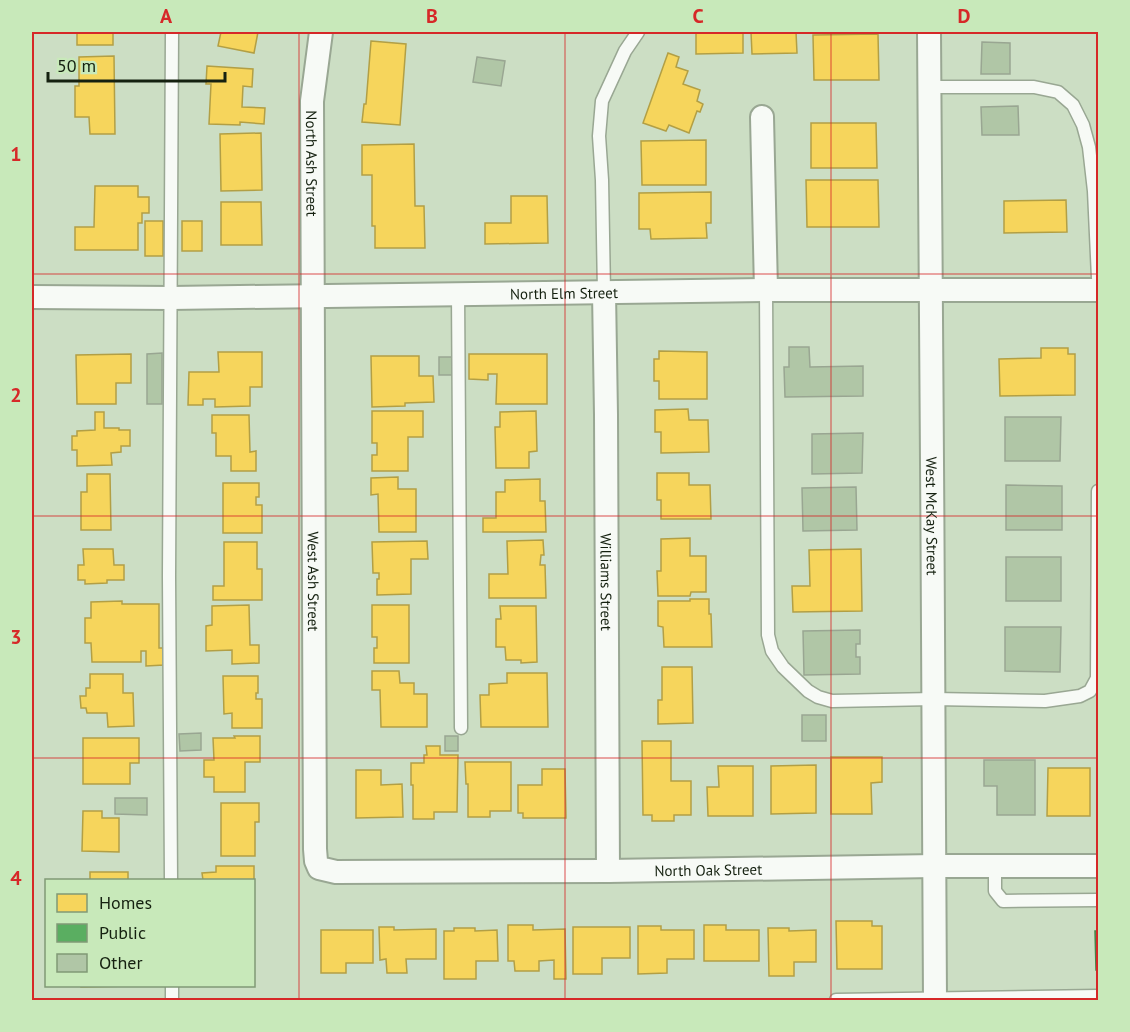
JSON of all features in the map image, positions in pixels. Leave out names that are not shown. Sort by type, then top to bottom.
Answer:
[{"type":"street","name":"North Ash Street","points":[[313,295],[312,101],[321,32]]},
{"type":"street","name":"West McKay Street","points":[[929,32],[935,1000]]},
{"type":"street","points":[[762,117],[766,290]]},
{"type":"street","name":"North Elm Street","points":[[32,297],[766,290],[1098,290]]},
{"type":"street","name":"Williams Street","points":[[604,292],[608,871]]},
{"type":"street","name":"West Ash Street","points":[[313,295],[315,849],[319,868]]},
{"type":"street","name":"North Oak Street","points":[[319,868],[336,872],[1098,866]]},
{"type":"lane","points":[[171,879],[169,589],[172,32]]},
{"type":"lane","points":[[604,292],[599,136],[602,101],[625,51],[638,32]]},
{"type":"lane","points":[[929,87],[1034,87],[1058,92],[1073,105],[1083,125],[1089,147],[1094,191],[1098,278]]},
{"type":"lane","points":[[766,290],[768,635],[772,651],[783,667],[808,691],[832,701],[1045,700],[1080,696],[1090,691],[1097,678],[1098,491]]},
{"type":"lane","points":[[458,293],[461,728]]},
{"type":"lane","points":[[995,866],[995,891],[1003,901],[1098,900]]},
{"type":"lane","points":[[836,1000],[1038,999],[1098,996]]},
{"type":"building: Homes","points":[[77,32],[113,32],[113,45],[77,45]]},
{"type":"building: Homes","points":[[221,32],[258,32],[254,53],[218,46]]},
{"type":"building: Homes","points":[[696,32],[743,32],[743,53],[696,54]]},
{"type":"building: Homes","points":[[751,32],[796,32],[797,53],[752,54]]},
{"type":"building: Homes","points":[[878,34],[879,80],[814,80],[813,35]]},
{"type":"building: Homes","points":[[371,41],[406,44],[400,125],[362,122],[364,104],[366,104]]},
{"type":"building: Homes","points":[[668,53],[679,57],[676,67],[688,71],[683,84],[700,90],[697,101],[703,104],[700,112],[697,111],[689,133],[669,125],[666,131],[643,123]]},
{"type":"building: Homes","points":[[114,56],[115,134],[90,134],[89,117],[75,117],[75,86],[79,86],[79,57]]},
{"type":"building: Homes","points":[[207,66],[253,69],[252,87],[243,86],[242,107],[265,108],[264,124],[240,122],[240,125],[209,124],[211,84],[206,84]]},
{"type":"building: Homes","points":[[811,123],[876,123],[877,168],[811,168]]},
{"type":"building: Homes","points":[[261,133],[262,190],[221,191],[220,134]]},
{"type":"building: Homes","points":[[706,140],[706,185],[642,185],[641,141]]},
{"type":"building: Homes","points":[[414,144],[415,206],[424,206],[425,248],[375,248],[375,226],[372,226],[372,175],[362,175],[362,145]]},
{"type":"building: Homes","points":[[806,180],[878,180],[879,227],[807,227]]},
{"type":"building: Homes","points":[[95,186],[138,186],[138,197],[149,197],[149,213],[142,213],[142,223],[138,223],[138,250],[75,250],[75,227],[94,227]]},
{"type":"building: Homes","points":[[711,192],[711,223],[706,223],[707,238],[651,239],[650,229],[639,229],[639,193]]},
{"type":"building: Homes","points":[[511,196],[547,196],[548,243],[485,244],[485,223],[511,223]]},
{"type":"building: Homes","points":[[1066,200],[1067,232],[1004,233],[1004,201]]},
{"type":"building: Homes","points":[[221,202],[261,202],[262,245],[221,245]]},
{"type":"building: Homes","points":[[145,221],[163,221],[163,256],[145,256]]},
{"type":"building: Homes","points":[[182,221],[202,221],[202,251],[182,251]]},
{"type":"building: Homes","points":[[1041,348],[1068,348],[1068,354],[1075,354],[1075,395],[1000,396],[999,359],[1041,358]]},
{"type":"building: Homes","points":[[659,351],[707,352],[707,399],[659,399],[659,381],[654,381],[654,359],[659,359]]},
{"type":"building: Homes","points":[[218,352],[262,352],[262,387],[250,387],[250,406],[215,407],[215,399],[203,399],[203,405],[188,405],[189,372],[219,372]]},
{"type":"building: Homes","points":[[131,354],[131,383],[116,383],[116,404],[77,404],[76,355]]},
{"type":"building: Homes","points":[[469,354],[547,354],[547,404],[496,404],[497,374],[488,374],[488,380],[469,379]]},
{"type":"building: Homes","points":[[371,356],[419,356],[419,376],[433,376],[434,402],[372,407]]},
{"type":"building: Homes","points":[[688,409],[689,420],[708,420],[709,452],[661,453],[661,432],[655,432],[655,410]]},
{"type":"building: Homes","points":[[372,411],[423,411],[423,437],[408,437],[408,471],[372,471],[372,455],[377,455],[377,443],[372,443]]},
{"type":"building: Homes","points":[[536,411],[537,451],[529,452],[529,468],[496,468],[495,427],[500,427],[500,412]]},
{"type":"building: Homes","points":[[95,412],[104,412],[104,428],[130,430],[130,446],[121,446],[121,452],[111,453],[112,465],[77,466],[77,450],[72,450],[72,436],[77,436],[77,431],[95,430]]},
{"type":"building: Homes","points":[[212,415],[249,415],[250,452],[256,451],[256,471],[231,471],[231,456],[216,456],[216,433],[212,433]]},
{"type":"building: Homes","points":[[657,473],[689,473],[689,485],[710,485],[711,519],[661,519],[661,500],[657,500]]},
{"type":"building: Homes","points":[[87,474],[110,474],[111,530],[81,530],[81,492],[87,492]]},
{"type":"building: Homes","points":[[398,477],[398,489],[416,489],[416,532],[379,532],[378,494],[371,495],[371,478]]},
{"type":"building: Homes","points":[[540,479],[540,501],[545,501],[546,532],[483,532],[483,518],[496,518],[496,492],[505,492],[505,480]]},
{"type":"building: Homes","points":[[223,483],[259,483],[259,497],[256,497],[256,505],[262,505],[262,533],[223,533]]},
{"type":"building: Homes","points":[[690,538],[690,556],[706,556],[706,592],[691,592],[690,596],[658,596],[657,571],[661,571],[661,539]]},
{"type":"building: Homes","points":[[543,540],[544,555],[541,555],[540,565],[545,565],[546,598],[489,598],[489,574],[508,574],[507,541]]},
{"type":"building: Homes","points":[[427,541],[428,559],[411,559],[411,594],[377,595],[379,573],[373,573],[372,542]]},
{"type":"building: Homes","points":[[224,542],[257,542],[257,569],[262,569],[262,600],[213,600],[213,586],[224,586]]},
{"type":"building: Homes","points":[[83,549],[113,549],[114,565],[124,565],[124,580],[85,584],[85,580],[78,580],[78,565],[84,565]]},
{"type":"building: Homes","points":[[861,549],[862,611],[793,612],[792,586],[810,586],[809,550]]},
{"type":"building: Homes","points":[[690,599],[709,599],[712,647],[664,647],[663,627],[658,626],[658,601],[690,601]]},
{"type":"building: Homes","points":[[122,601],[122,604],[159,604],[159,648],[164,648],[164,665],[146,666],[146,651],[141,651],[141,662],[92,662],[91,643],[85,643],[85,618],[91,618],[91,602]]},
{"type":"building: Homes","points":[[249,605],[250,645],[259,645],[259,663],[232,664],[232,650],[206,651],[206,626],[212,625],[212,606]]},
{"type":"building: Homes","points":[[372,605],[409,605],[409,663],[374,663],[377,637],[372,637]]},
{"type":"building: Homes","points":[[500,606],[536,606],[537,662],[521,663],[521,660],[506,660],[505,647],[496,647],[496,619],[501,619]]},
{"type":"building: Homes","points":[[662,667],[692,667],[693,723],[658,724],[658,700],[662,700]]},
{"type":"building: Homes","points":[[372,671],[399,671],[400,683],[414,683],[414,694],[427,694],[427,727],[381,727],[380,690],[372,690]]},
{"type":"building: Homes","points":[[507,673],[547,673],[548,727],[481,727],[480,695],[489,695],[489,684],[507,683]]},
{"type":"building: Homes","points":[[90,674],[123,674],[123,693],[133,693],[134,726],[108,727],[107,713],[87,713],[86,708],[81,708],[80,696],[86,696],[86,688],[90,688]]},
{"type":"building: Homes","points":[[223,676],[258,676],[256,699],[262,699],[262,728],[232,728],[232,713],[224,714]]},
{"type":"building: Homes","points":[[234,736],[260,736],[260,762],[245,762],[245,792],[214,792],[214,777],[204,777],[204,760],[214,760],[213,738],[235,738]]},
{"type":"building: Homes","points":[[83,738],[139,738],[139,763],[130,763],[130,784],[83,784]]},
{"type":"building: Homes","points":[[642,741],[671,741],[671,781],[691,781],[691,815],[674,815],[674,821],[652,821],[652,815],[643,815]]},
{"type":"building: Homes","points":[[426,746],[440,746],[440,755],[458,755],[457,812],[434,812],[434,819],[413,819],[411,763],[424,763],[424,755],[427,755]]},
{"type":"building: Homes","points":[[831,757],[882,757],[882,782],[871,783],[872,814],[831,814]]},
{"type":"building: Homes","points":[[465,762],[511,762],[511,811],[490,811],[490,817],[468,817]]},
{"type":"building: Homes","points":[[816,765],[816,813],[771,814],[771,766]]},
{"type":"building: Homes","points":[[718,766],[753,766],[753,816],[708,816],[707,787],[719,787]]},
{"type":"building: Homes","points":[[1048,768],[1090,768],[1090,816],[1047,816]]},
{"type":"building: Homes","points":[[542,769],[565,769],[566,818],[523,818],[523,813],[518,813],[518,785],[542,785]]},
{"type":"building: Homes","points":[[356,770],[381,770],[381,785],[402,784],[403,817],[356,818]]},
{"type":"building: Homes","points":[[221,803],[259,803],[259,822],[255,822],[255,856],[221,856]]},
{"type":"building: Homes","points":[[83,811],[102,811],[102,818],[119,818],[119,852],[82,851]]},
{"type":"building: Homes","points":[[216,866],[254,866],[254,879],[203,879],[202,873],[216,872]]},
{"type":"building: Homes","points":[[90,872],[128,872],[128,879],[90,879]]},
{"type":"building: Homes","points":[[836,921],[872,921],[872,926],[882,926],[882,969],[837,969]]},
{"type":"building: Homes","points":[[508,925],[533,925],[533,930],[565,929],[566,979],[554,979],[554,960],[539,961],[539,971],[515,971],[514,961],[508,961]]},
{"type":"building: Homes","points":[[704,925],[726,925],[726,930],[759,930],[759,961],[704,961]]},
{"type":"building: Homes","points":[[638,926],[661,926],[661,930],[694,930],[694,959],[667,959],[667,973],[638,974]]},
{"type":"building: Homes","points":[[379,927],[394,927],[394,930],[436,929],[436,959],[406,959],[407,973],[387,973],[386,959],[380,960]]},
{"type":"building: Homes","points":[[573,927],[630,927],[630,958],[602,958],[602,974],[573,974]]},
{"type":"building: Homes","points":[[454,928],[475,928],[475,931],[497,930],[498,961],[476,961],[476,979],[444,979],[444,931],[454,931]]},
{"type":"building: Homes","points":[[768,928],[789,928],[789,931],[816,930],[816,962],[794,962],[794,976],[769,976]]},
{"type":"building: Homes","points":[[321,930],[373,930],[373,963],[346,963],[346,973],[321,973]]},
{"type":"building: Public","points":[[1095,931],[1098,931],[1098,970],[1096,970]]},
{"type":"building: Other","points":[[982,42],[1010,43],[1010,74],[981,74]]},
{"type":"building: Other","points":[[477,57],[505,61],[501,86],[473,82]]},
{"type":"building: Other","points":[[1018,106],[1019,135],[982,135],[981,107]]},
{"type":"building: Other","points":[[789,347],[809,347],[810,367],[863,366],[863,396],[785,397],[784,367],[789,367]]},
{"type":"building: Other","points":[[162,353],[162,404],[147,404],[147,354]]},
{"type":"building: Other","points":[[439,357],[452,357],[452,375],[439,375]]},
{"type":"building: Other","points":[[1005,417],[1061,417],[1060,461],[1005,461]]},
{"type":"building: Other","points":[[863,433],[862,473],[812,474],[812,434]]},
{"type":"building: Other","points":[[1006,485],[1062,486],[1062,530],[1006,530]]},
{"type":"building: Other","points":[[856,487],[857,530],[803,531],[802,488]]},
{"type":"building: Other","points":[[1006,557],[1061,557],[1061,601],[1006,601]]},
{"type":"building: Other","points":[[1005,627],[1061,627],[1060,672],[1005,671]]},
{"type":"building: Other","points":[[860,630],[860,644],[856,644],[856,657],[860,657],[860,674],[804,675],[803,631]]},
{"type":"building: Other","points":[[802,715],[826,715],[826,741],[802,741]]},
{"type":"building: Other","points":[[201,733],[201,750],[180,751],[179,734]]},
{"type":"building: Other","points":[[445,736],[458,736],[458,751],[445,751]]},
{"type":"building: Other","points":[[984,760],[1035,760],[1035,815],[997,815],[997,786],[984,786]]},
{"type":"building: Other","points":[[115,798],[147,798],[147,815],[115,814]]}]
